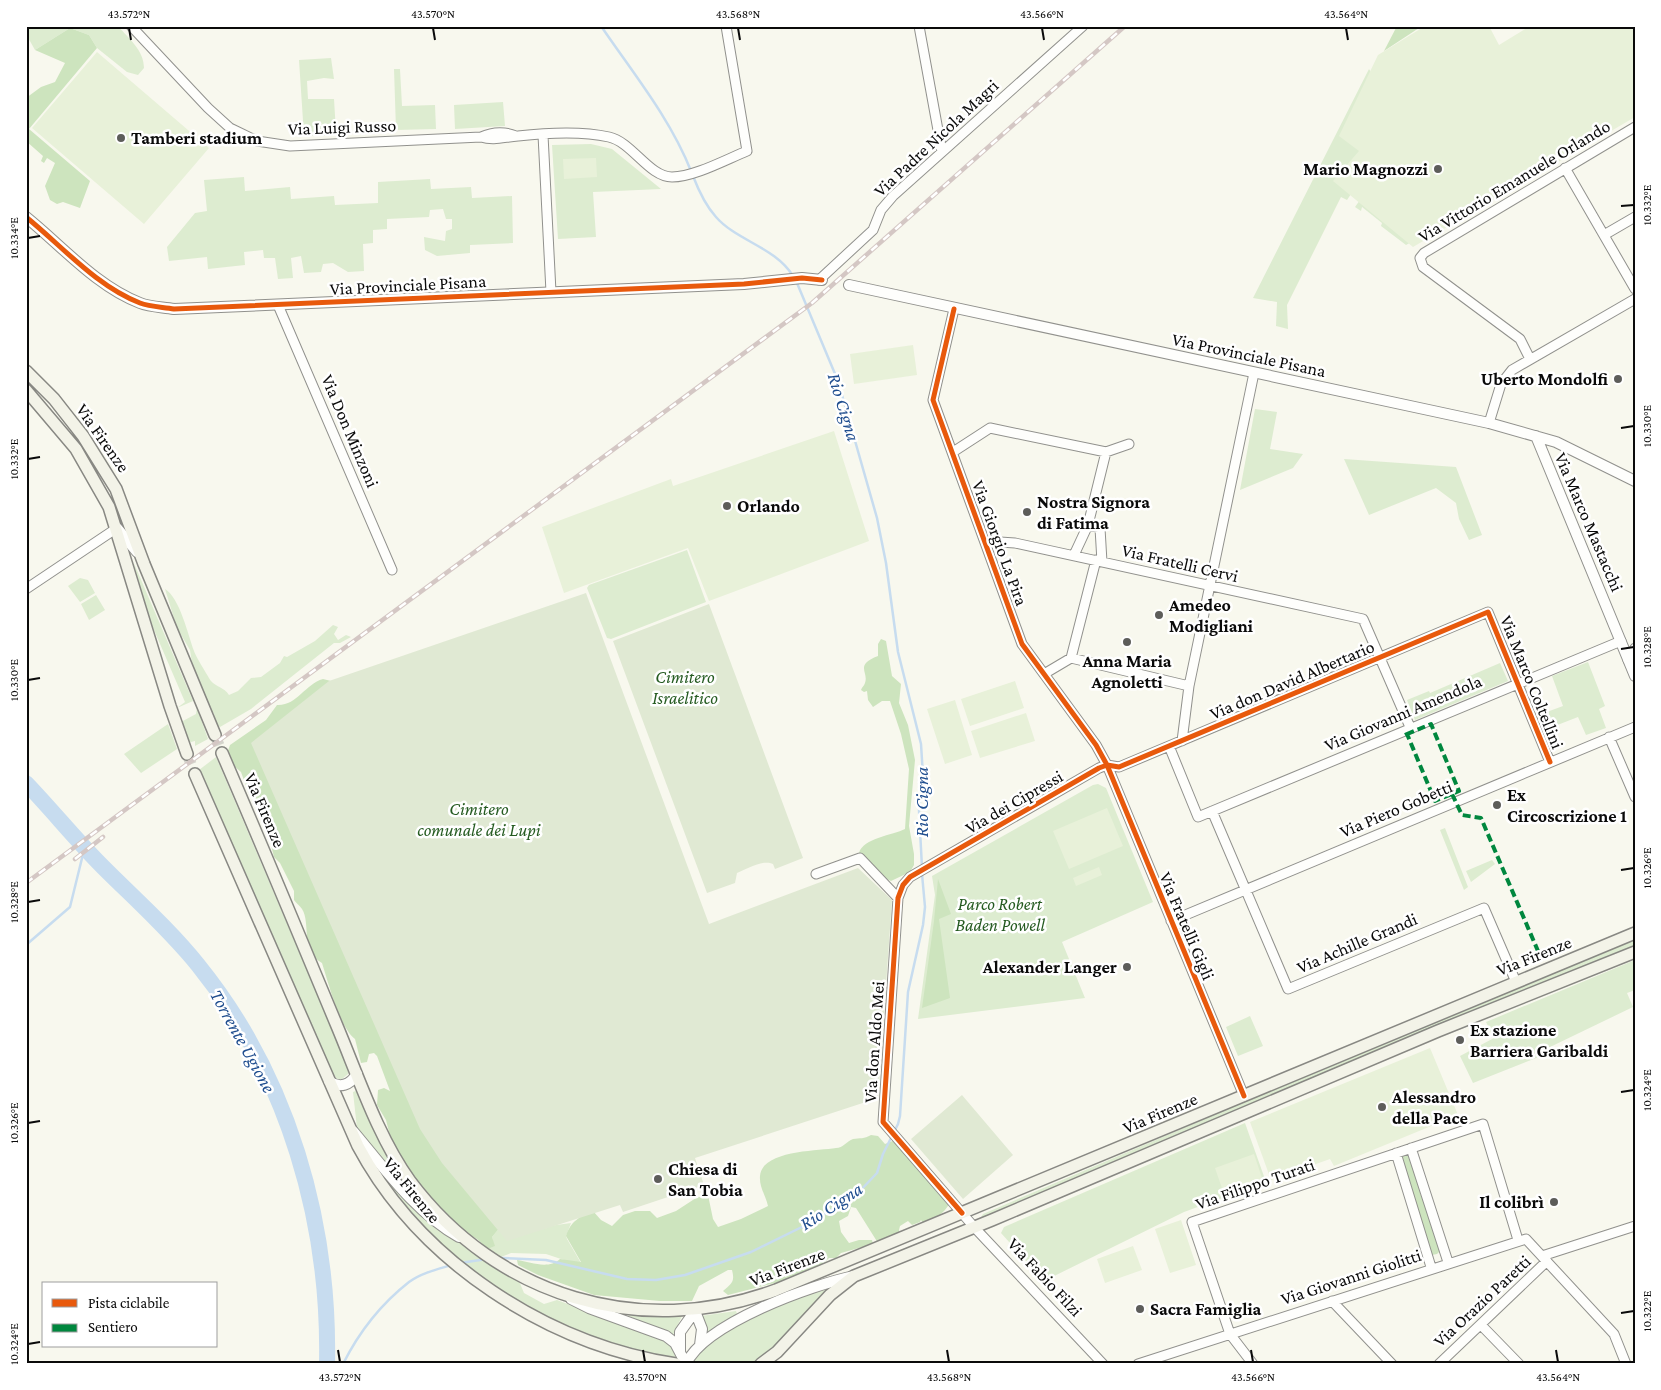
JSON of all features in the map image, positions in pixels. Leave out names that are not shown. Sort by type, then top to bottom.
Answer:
[{"type":"main road","name":"Via Firenze","points":[[26,371],[54,399],[95,453],[116,489],[144,564],[215,735]]},
{"type":"main road","name":"Via Firenze","points":[[26,390],[76,449],[103,492],[117,528],[170,706],[187,754]]},
{"type":"main road","name":"Via Firenze","points":[[222,753],[357,1074],[386,1139],[407,1176],[429,1203],[474,1247],[494,1261],[563,1295],[630,1309],[695,1311],[758,1297],[835,1268],[962,1213],[1635,933]]},
{"type":"main road","name":"Via Firenze","points":[[195,774],[328,1081],[364,1158],[404,1214],[465,1270],[502,1297],[545,1321],[606,1347],[642,1358],[676,1364]]},
{"type":"main road","name":"Via Firenze","points":[[761,1364],[776,1352],[830,1295],[854,1276],[1438,1031],[1635,952]]},
{"type":"street","name":"Via Luigi Russo","points":[[131,26],[208,108],[230,128],[257,141],[290,146],[481,137],[489,133],[508,132],[516,136],[585,134],[613,138],[623,143],[658,173],[670,177],[701,169],[747,151],[726,26]]},
{"type":"street","points":[[920,26],[942,152]]},
{"type":"street","name":"Via Padre Nicola Magri","points":[[820,280],[873,230],[886,202],[1083,26]]},
{"type":"street","name":"Via Vittorio Emanuele Orlando","points":[[1530,359],[1520,339],[1422,267],[1420,260],[1424,253],[1635,127]]},
{"type":"street","points":[[543,135],[551,292]]},
{"type":"street","points":[[1565,168],[1635,289]]},
{"type":"street","name":"Via Provinciale Pisana","points":[[26,217],[116,292],[141,304],[174,309],[551,292],[802,278],[820,280]]},
{"type":"street","points":[[1604,235],[1635,217]]},
{"type":"street","name":"Via Provinciale Pisana","points":[[849,285],[1489,423],[1556,442],[1635,481]]},
{"type":"street","points":[[1489,423],[1505,379],[1512,370],[1635,299]]},
{"type":"street","name":"Via Don Minzoni","points":[[278,305],[392,570]]},
{"type":"street","name":"Via Giorgio La Pira","points":[[954,309],[934,400],[1022,644],[1096,744],[1107,765]]},
{"type":"street","points":[[1182,741],[1190,686],[1254,373]]},
{"type":"street","points":[[953,452],[990,428],[1106,452],[1129,444]]},
{"type":"street","name":"Via Marco Mastacchi","points":[[1536,436],[1635,676]]},
{"type":"street","points":[[1074,555],[1088,525],[1106,452]]},
{"type":"street","points":[[1044,674],[1071,658],[1099,561],[1100,528],[1088,525]]},
{"type":"street","points":[[26,589],[117,528]]},
{"type":"street","name":"Via Firenze","points":[[117,528],[144,564]]},
{"type":"street","name":"Via Fratelli Cervi","points":[[985,541],[1015,542],[1210,587],[1363,619],[1380,658]]},
{"type":"street","name":"Via don David Albertario","points":[[1107,765],[1119,767],[1488,612]]},
{"type":"street","name":"Via Marco Coltellini","points":[[1488,612],[1550,762]]},
{"type":"street","name":"Via Giovanni Amendola","points":[[1169,746],[1198,817],[1410,727],[1621,641]]},
{"type":"street","points":[[1628,660],[1635,648]]},
{"type":"street","points":[[1071,658],[1190,686]]},
{"type":"street","points":[[1380,658],[1410,727]]},
{"type":"street","name":"Via Piero Gobetti","points":[[1171,921],[1635,727]]},
{"type":"street","points":[[1609,737],[1635,797]]},
{"type":"street","name":"Via dei Cipressi","points":[[910,877],[1107,765]]},
{"type":"street","name":"Via Fratelli Gigli","points":[[1107,765],[1244,1096]]},
{"type":"street","points":[[1212,811],[1246,890]]},
{"type":"street","points":[[816,874],[860,858],[898,898]]},
{"type":"street","name":"Via don Aldo Mei","points":[[910,877],[903,885],[898,898],[883,1122],[962,1213]]},
{"type":"street","name":"Via Achille Grandi","points":[[1246,890],[1288,989],[1484,908],[1516,982]]},
{"type":"street","points":[[328,1081],[337,1086],[342,1086],[352,1081],[357,1074]]},
{"type":"street","name":"Via Filippo Turati","points":[[1253,1364],[1230,1334],[1192,1222],[1483,1124],[1518,1240]]},
{"type":"street","name":"Via Firenze","points":[[350,1126],[399,1186],[445,1229],[474,1247]]},
{"type":"street","points":[[1411,1148],[1448,1262]]},
{"type":"street","points":[[1396,1153],[1431,1267]]},
{"type":"street","name":"Via Fabio Filzi","points":[[962,1213],[1103,1364]]},
{"type":"street","points":[[1544,1259],[1635,1226]]},
{"type":"street","points":[[1518,1240],[1526,1238],[1614,1334],[1623,1362]]},
{"type":"street","name":"Via Giovanni Giolitti","points":[[1138,1364],[1518,1240]]},
{"type":"street","name":"Via Orazio Paretti","points":[[1439,1364],[1544,1259]]},
{"type":"street","name":"Via Firenze","points":[[686,1364],[700,1345],[744,1316],[818,1286],[854,1276]]},
{"type":"street","name":"Via Firenze","points":[[563,1295],[589,1308],[663,1334],[675,1343],[686,1364]]},
{"type":"street","points":[[1332,1300],[1392,1364]]},
{"type":"street","points":[[695,1311],[702,1329],[700,1345]]},
{"type":"street","name":"Via Firenze","points":[[681,1352],[680,1332],[695,1311]]},
{"type":"street","points":[[1481,1324],[1519,1364]]},
{"type":"green space","points":[[26,26],[118,26],[139,50],[144,68],[138,75],[127,72],[97,48],[89,35],[70,28],[35,50],[26,34]]},
{"type":"green space","points":[[1397,26],[1422,26],[1384,51]]},
{"type":"green space","points":[[1425,26],[1489,26],[1499,45],[1530,26],[1633,26],[1635,30],[1635,117],[1413,247],[1333,181],[1359,151],[1339,136],[1378,55]]},
{"type":"green space","points":[[70,28],[89,35],[97,48],[29,129],[90,181],[80,208],[63,202],[57,204],[50,200],[45,186],[55,163],[47,158],[44,163],[41,161],[43,156],[26,141],[26,98],[41,87],[55,82],[65,63],[35,50]]},
{"type":"green space","name":"Tamberi stadium","points":[[97,52],[209,148],[144,224],[32,128]]},
{"type":"green space","points":[[331,58],[334,79],[324,78],[307,81],[308,99],[334,99],[336,132],[333,133],[333,136],[304,136],[299,60]]},
{"type":"green space","points":[[394,69],[400,69],[402,106],[435,105],[436,129],[396,130]]},
{"type":"green space","points":[[1369,69],[1455,217],[1406,245],[1381,226],[1382,223],[1362,207],[1361,211],[1355,207],[1360,200],[1351,194],[1347,200],[1341,197],[1287,305],[1288,329],[1276,326],[1277,302],[1253,298]]},
{"type":"green space","points":[[503,102],[505,126],[455,129],[454,105]]},
{"type":"green space","points":[[591,144],[612,149],[661,189],[593,192],[596,237],[558,239],[552,145]]},
{"type":"green space","points":[[596,158],[597,177],[564,179],[563,159]]},
{"type":"green space","points":[[244,177],[245,191],[290,187],[291,199],[334,196],[335,205],[378,203],[378,182],[430,179],[431,189],[471,187],[472,198],[512,196],[513,243],[470,245],[470,253],[437,256],[425,250],[424,237],[445,241],[446,231],[452,229],[452,219],[446,219],[443,209],[430,210],[429,217],[387,219],[387,229],[373,230],[373,243],[363,244],[364,271],[348,272],[333,263],[323,264],[321,272],[304,273],[301,256],[291,258],[293,278],[278,279],[275,258],[264,258],[263,250],[244,252],[245,265],[208,269],[207,257],[169,261],[167,247],[195,213],[207,211],[204,180]]},
{"type":"green space","points":[[913,345],[917,375],[854,384],[850,354]]},
{"type":"green space","points":[[1255,409],[1277,412],[1270,449],[1303,454],[1293,468],[1240,490]]},
{"type":"green space","name":"Orlando","points":[[834,431],[869,541],[709,601],[688,548],[564,593],[542,527],[671,479],[673,486]]},
{"type":"green space","points":[[1344,459],[1456,467],[1482,535],[1469,540],[1459,519],[1456,503],[1436,488],[1369,515]]},
{"type":"green space","points":[[687,550],[706,602],[611,639],[607,638],[587,588],[589,585]]},
{"type":"green space","points":[[133,561],[193,701],[177,708],[185,702],[148,616]]},
{"type":"green space","points":[[80,578],[88,580],[95,593],[80,602],[68,586]]},
{"type":"green space","points":[[165,589],[175,600],[179,608],[195,653],[211,681],[229,695],[238,691],[251,678],[261,677],[280,663],[284,656],[287,657],[315,641],[333,625],[338,627],[334,634],[338,640],[346,635],[351,637],[340,643],[334,643],[251,709],[220,727],[215,723],[214,713],[209,711],[206,696],[201,692],[201,683],[193,669],[190,650],[177,628]]},
{"type":"green space","name":"Cimitero comunale dei Lupi","points":[[586,593],[709,924],[858,868],[892,900],[878,1098],[695,1158],[704,1185],[623,1212],[620,1205],[507,1241],[442,1163],[420,1129],[251,743],[329,681]]},
{"type":"green space","points":[[96,595],[105,610],[89,620],[81,604]]},
{"type":"green space","name":"Cimitero Israelitico","points":[[709,604],[803,858],[775,869],[773,864],[769,863],[755,865],[737,873],[735,883],[707,893],[613,641]]},
{"type":"green space","points":[[881,639],[886,641],[892,676],[901,684],[899,703],[908,725],[915,760],[909,826],[914,865],[910,872],[891,881],[878,875],[859,853],[872,840],[905,829],[909,769],[901,734],[890,701],[882,701],[873,707],[868,700],[867,691],[861,690],[866,679],[864,666],[866,662],[878,656],[878,644]]},
{"type":"green space","points":[[1588,662],[1605,706],[1599,709],[1606,728],[1586,735],[1578,717],[1542,731],[1536,716],[1563,706],[1552,676]]},
{"type":"green space","points":[[1500,663],[1508,681],[1415,720],[1407,700],[1429,691],[1430,693]]},
{"type":"green space","points":[[323,679],[331,681],[486,1215],[491,1221],[502,1225],[492,1237],[495,1246],[488,1249],[477,1239],[458,1228],[406,1170],[391,1140],[386,1120],[377,1105],[378,1090],[384,1088],[390,1091],[377,1056],[374,1053],[369,1054],[367,1062],[361,1063],[355,1039],[344,1025],[322,963],[315,958],[308,944],[305,915],[294,900],[294,891],[280,863],[274,857],[268,833],[257,805],[249,794],[241,772],[234,766],[227,753],[230,745],[266,720],[277,705],[296,699],[311,685]]},
{"type":"green space","points":[[1015,681],[1024,708],[970,726],[961,699]]},
{"type":"green space","points":[[955,700],[972,755],[945,764],[927,709]]},
{"type":"green space","points":[[197,708],[208,739],[195,746],[195,741],[187,743],[181,722],[196,714]]},
{"type":"green space","points":[[1026,713],[1035,741],[980,758],[971,731]]},
{"type":"green space","points":[[168,724],[177,749],[141,773],[124,754]]},
{"type":"green space","points":[[216,757],[348,1067],[348,1074],[342,1079],[337,1079],[331,1072],[199,770]]},
{"type":"green space","name":"Parco Robert Baden Powell","points":[[1098,784],[1106,788],[1153,902],[1062,942],[1085,998],[918,1019],[935,895],[932,876],[1093,785]]},
{"type":"green space","points":[[1107,808],[1123,846],[1069,869],[1053,831]]},
{"type":"green space","points":[[1445,828],[1468,887],[1464,890],[1440,830]]},
{"type":"green space","points":[[1492,860],[1495,864],[1471,882],[1466,871]]},
{"type":"green space","points":[[1099,867],[1102,875],[1076,886],[1073,878]]},
{"type":"green space","points":[[938,879],[951,914],[939,919],[950,998],[922,1008],[934,921]]},
{"type":"green space","points":[[1635,940],[1635,946],[980,1219],[983,1214],[1345,1059]]},
{"type":"green space","points":[[1635,960],[1635,990],[1627,993],[1633,1007],[1548,1048],[1549,1053],[1473,1083],[1460,1056],[1494,1038],[1486,1022]]},
{"type":"green space","points":[[1250,1016],[1263,1046],[1238,1056],[1226,1027]]},
{"type":"green space","name":"Alessandro della Pace","points":[[1430,1048],[1458,1115],[1334,1166],[1330,1159],[1271,1180],[1250,1122]]},
{"type":"green space","points":[[358,1090],[407,1188],[373,1150],[357,1128],[353,1092]]},
{"type":"green space","points":[[962,1095],[1013,1155],[963,1199],[911,1139]]},
{"type":"green space","points":[[1245,1123],[1266,1182],[1184,1212],[1044,1281],[1001,1233],[1004,1227]]},
{"type":"green space","points":[[871,1135],[878,1136],[885,1144],[895,1140],[950,1203],[935,1218],[923,1223],[921,1220],[912,1225],[908,1221],[900,1226],[900,1236],[878,1243],[856,1208],[851,1207],[848,1216],[839,1221],[841,1232],[849,1243],[859,1240],[872,1240],[873,1244],[841,1253],[836,1258],[829,1258],[813,1273],[728,1295],[723,1291],[731,1284],[733,1277],[732,1270],[728,1270],[699,1286],[692,1301],[660,1301],[594,1295],[538,1275],[518,1265],[517,1260],[545,1265],[560,1259],[581,1262],[566,1236],[576,1220],[593,1211],[601,1220],[612,1226],[623,1215],[635,1211],[650,1211],[657,1218],[676,1211],[696,1198],[708,1195],[713,1219],[718,1227],[741,1219],[768,1206],[760,1176],[763,1167],[770,1161],[792,1153],[838,1148],[853,1139]]},
{"type":"green space","points":[[1409,1148],[1422,1191],[1420,1193],[1443,1248],[1437,1254],[1432,1255],[1398,1161],[1401,1151]]},
{"type":"green space","points":[[1254,1154],[1263,1181],[1224,1194],[1215,1168]]},
{"type":"green space","points":[[384,1176],[440,1229],[493,1266],[519,1281],[524,1293],[544,1304],[557,1300],[666,1341],[670,1343],[677,1361],[640,1352],[571,1327],[538,1312],[507,1294],[477,1274],[448,1251],[420,1225],[382,1178]]},
{"type":"green space","points":[[1181,1220],[1196,1265],[1170,1273],[1155,1229]]},
{"type":"green space","points":[[571,1223],[566,1236],[581,1263],[570,1262],[546,1254],[511,1253],[501,1257],[488,1249],[494,1246],[492,1237],[502,1225],[549,1226]]},
{"type":"green space","points":[[1133,1246],[1142,1270],[1105,1283],[1097,1259]]},
{"type":"green space","points":[[825,1287],[826,1290],[780,1341],[751,1364],[694,1363],[697,1353],[744,1318]]},
{"type":"green space","points":[[736,1311],[737,1314],[706,1333],[701,1316]]},
{"type":"green space","points":[[627,1314],[682,1316],[673,1335],[629,1316]]},
{"type":"waterway","name":"Rio Cigna","points":[[601,26],[662,114],[691,171]]},
{"type":"waterway","name":"Rio Cigna","points":[[693,176],[709,208],[716,217],[734,232],[776,258],[793,276]]},
{"type":"waterway","name":"Rio Cigna","points":[[797,283],[838,381],[877,518],[886,563],[898,652],[921,744],[923,776],[919,810],[922,868]]},
{"type":"waterway","name":"Torrente Ugione","points":[[26,783],[93,857],[187,952],[230,1008],[257,1054],[279,1103],[297,1153],[311,1205],[321,1257],[326,1311],[327,1364]]},
{"type":"waterway","points":[[26,945],[70,907],[85,846]]},
{"type":"waterway","name":"Rio Cigna","points":[[502,1258],[546,1260],[627,1279],[656,1280],[685,1275],[751,1252],[810,1223],[857,1194],[877,1173],[883,1154],[900,1116],[908,992],[923,925],[925,907],[922,874]]},
{"type":"waterway","name":"Rio Cigna","points":[[460,1263],[487,1259]]},
{"type":"waterway","name":"Rio Cigna","points":[[343,1364],[356,1341],[389,1300],[409,1282],[419,1276],[452,1265]]},
{"type":"tunnel","points":[[215,735],[222,753]]},
{"type":"tunnel","points":[[187,754],[195,774]]},
{"type":"railway","points":[[26,883],[812,303],[1125,26]]},
{"type":"railway","points":[[75,859],[103,837]]},
{"type":"marked path","points":[[1405,735],[1407,734],[1435,801],[1459,791],[1431,724],[1407,734]]},
{"type":"marked path","points":[[1452,794],[1462,815],[1481,818],[1541,958],[1559,950]]},
{"type":"cycle path","points":[[26,217],[94,276],[124,296],[140,303],[174,309],[744,284],[802,278],[822,280]]},
{"type":"cycle path","points":[[954,309],[933,400],[1022,644],[1096,745],[1107,765],[1244,1096]]},
{"type":"cycle path","points":[[962,1213],[883,1122],[898,898],[903,885],[910,877],[1099,768],[1107,765],[1119,767],[1488,612],[1550,762]]},
{"type":"place","name":"Tamberi stadium","points":[[121,138]]},
{"type":"place","name":"Mario Magnozzi","points":[[1438,169]]},
{"type":"place","name":"Uberto Mondolfi","points":[[1618,379]]},
{"type":"place","name":"Orlando","points":[[727,506]]},
{"type":"place","name":"Nostra Signora di Fatima","points":[[1027,512]]},
{"type":"place","name":"Amedeo Modigliani","points":[[1159,615]]},
{"type":"place","name":"Anna Maria Agnoletti","points":[[1127,642]]},
{"type":"place","name":"Ex Circoscrizione 1","points":[[1497,805]]},
{"type":"place","name":"Alexander Langer","points":[[1127,967]]},
{"type":"place","name":"Ex stazione Barriera Garibaldi","points":[[1460,1040]]},
{"type":"place","name":"Alessandro della Pace","points":[[1382,1107]]},
{"type":"place","name":"Chiesa di San Tobia","points":[[658,1179]]},
{"type":"place","name":"Il colibrì","points":[[1554,1202]]},
{"type":"place","name":"Sacra Famiglia","points":[[1140,1309]]}]
